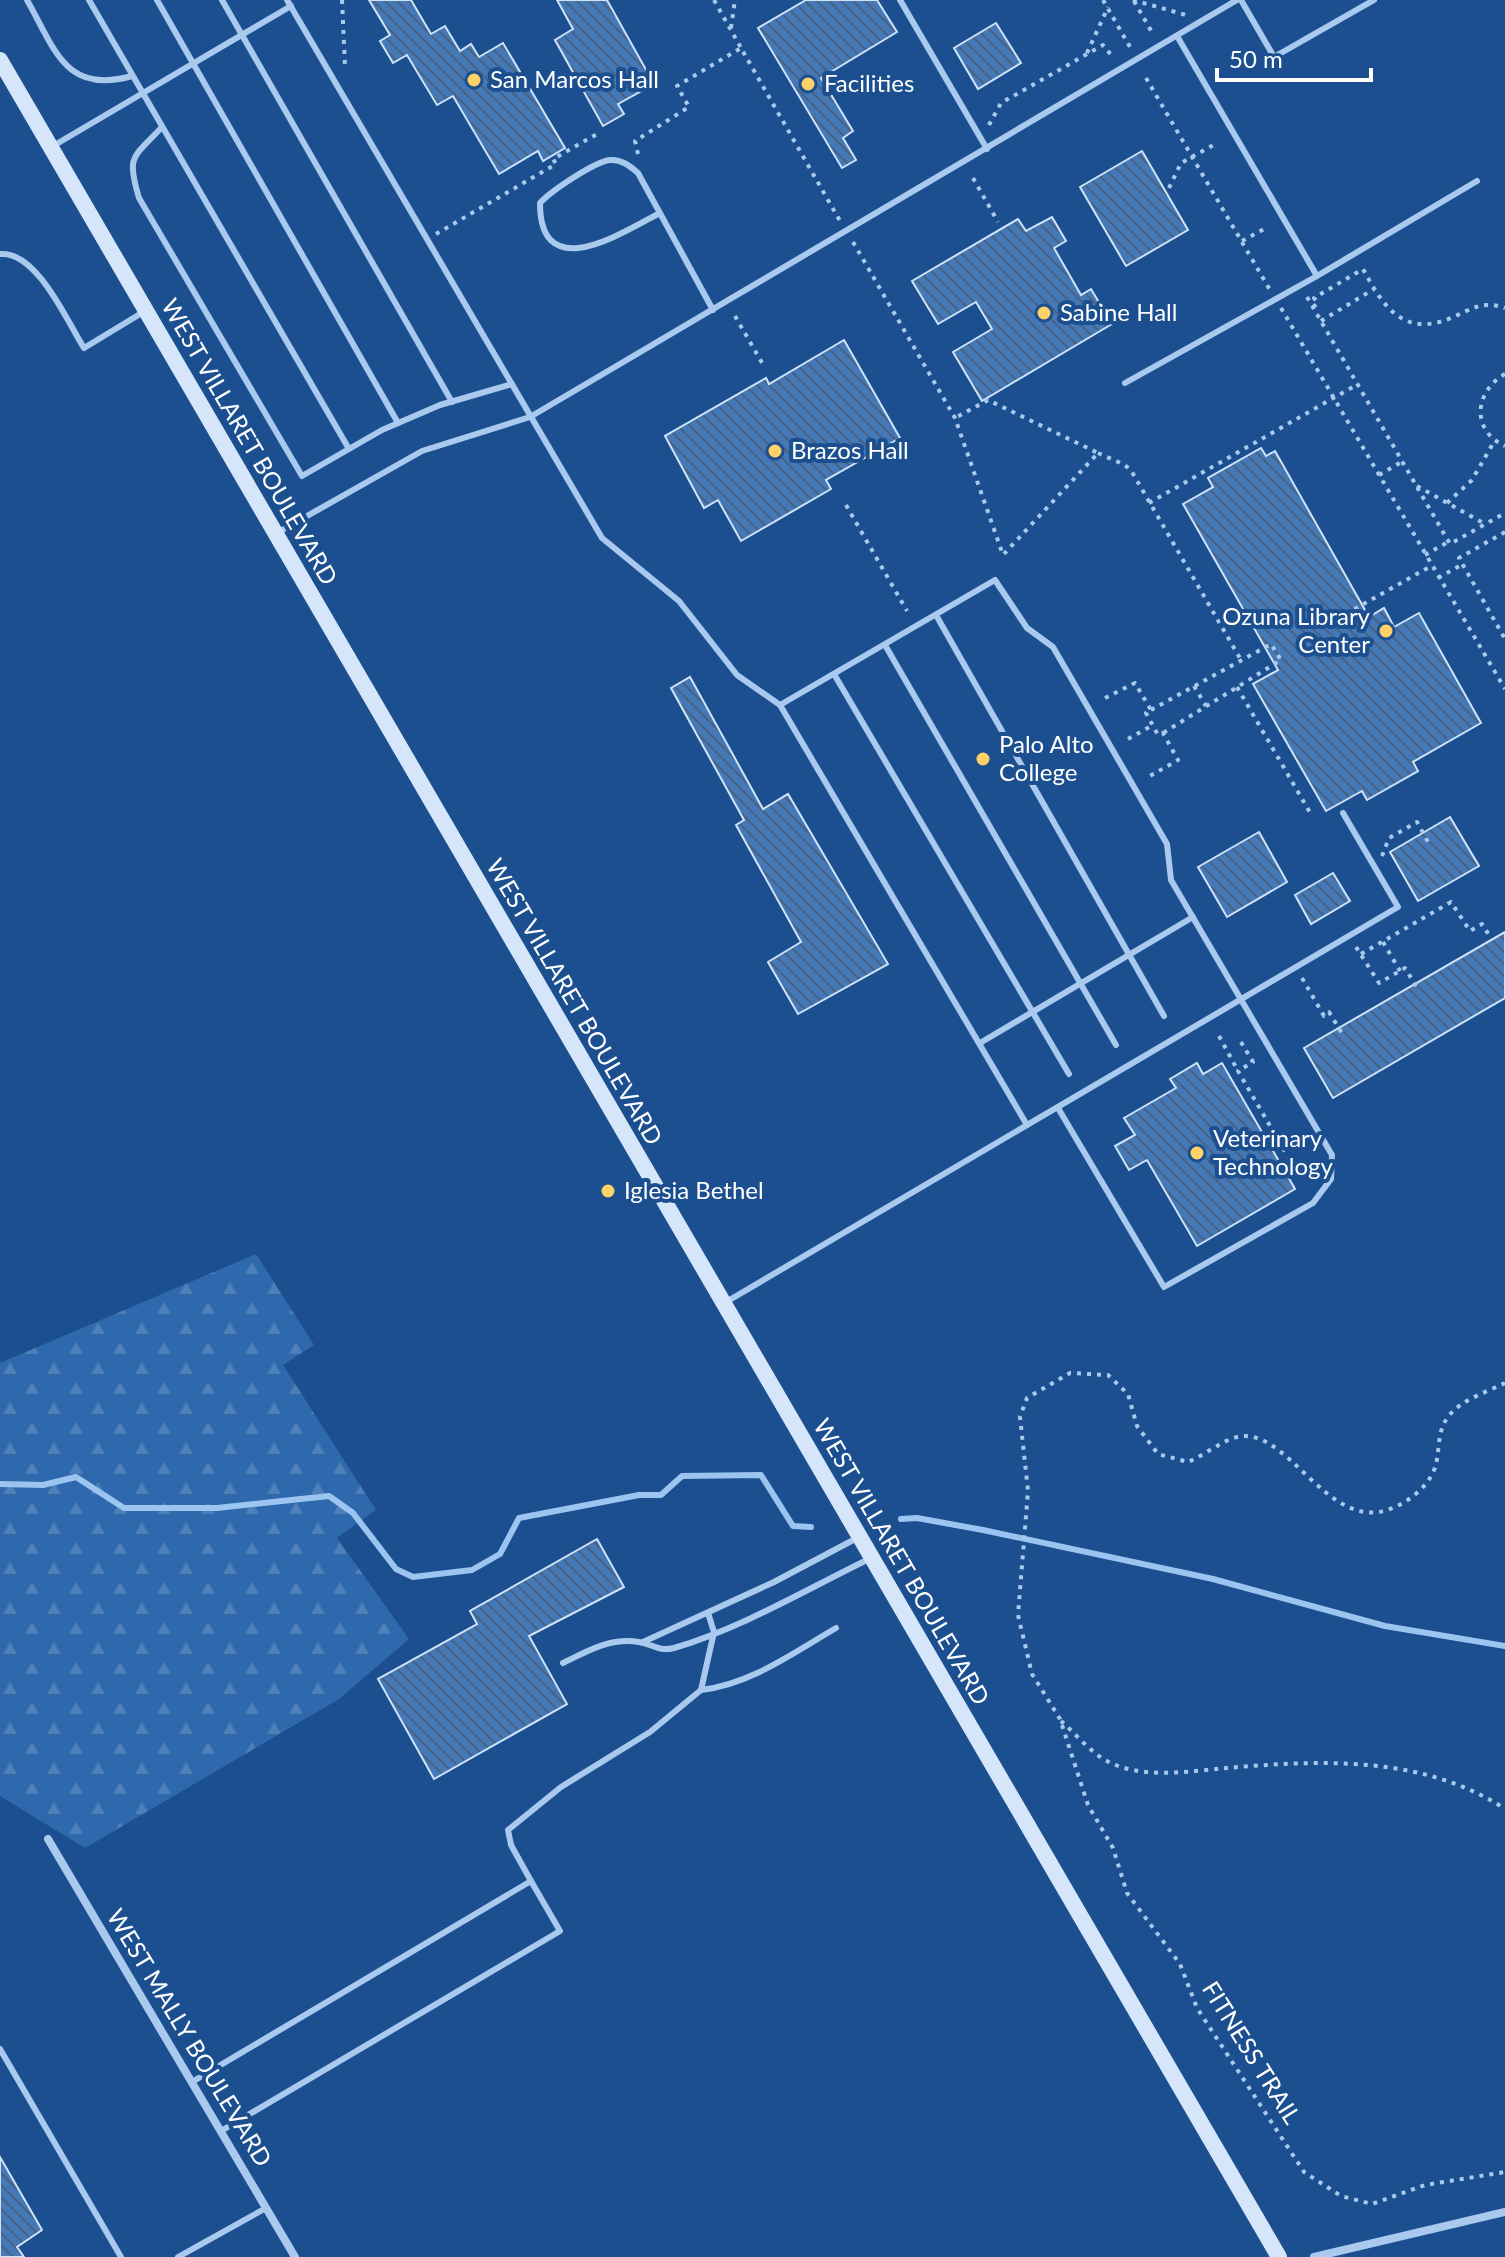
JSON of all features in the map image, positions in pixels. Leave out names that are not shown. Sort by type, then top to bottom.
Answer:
[{"type":"street","name":"WEST VILLARET BOULEVARD","points":[[0,60],[1279,2257]]},
{"type":"street","name":"WEST MALLY BOULEVARD","points":[[48,1839],[295,2257]]},
{"type":"street","points":[[1314,2257],[1505,2212]]},
{"type":"lane","points":[[27,0],[64,65],[85,79],[106,83],[132,76]]},
{"type":"lane","points":[[89,0],[349,449]]},
{"type":"lane","points":[[157,0],[398,423]]},
{"type":"lane","points":[[222,0],[452,402]]},
{"type":"lane","points":[[900,0],[987,149]]},
{"type":"lane","points":[[274,535],[422,451],[530,417],[1239,0],[1274,57],[1374,0]]},
{"type":"lane","points":[[50,148],[242,35],[289,3],[602,538],[679,601],[737,675],[780,705],[1027,1125]]},
{"type":"lane","points":[[1177,36],[1317,276]]},
{"type":"lane","points":[[162,127],[134,157],[130,169],[139,198],[302,476],[398,423],[512,384]]},
{"type":"lane","points":[[660,213],[591,248],[573,251],[556,242],[544,229],[540,203],[549,193],[609,160],[626,162],[638,173],[660,213],[713,310]]},
{"type":"lane","points":[[1125,383],[1317,276],[1477,181]]},
{"type":"lane","points":[[0,254],[8,253],[38,272],[84,348],[145,311]]},
{"type":"lane","points":[[780,705],[995,580],[1027,628],[1053,647],[1167,844],[1171,880],[1332,1155],[1331,1179],[1313,1203],[1164,1287],[1058,1108]]},
{"type":"lane","points":[[936,615],[1164,1016]]},
{"type":"lane","points":[[885,645],[1116,1045]]},
{"type":"lane","points":[[834,674],[1069,1074]]},
{"type":"lane","points":[[723,1304],[1398,907],[1343,813]]},
{"type":"lane","points":[[980,1043],[1193,917]]},
{"type":"lane","points":[[563,1663],[601,1644],[643,1642],[859,1537]]},
{"type":"lane","points":[[643,1642],[655,1650],[671,1649],[871,1558]]},
{"type":"lane","points":[[701,1690],[714,1632],[708,1613]]},
{"type":"lane","points":[[221,2131],[560,1931],[511,1845],[508,1830],[561,1787],[650,1732],[701,1690],[725,1687],[765,1670],[836,1628]]},
{"type":"lane","points":[[192,2082],[531,1881]]},
{"type":"lane","points":[[0,2049],[121,2257]]},
{"type":"lane","points":[[178,2257],[266,2208]]},
{"type":"path","points":[[342,0],[345,66]]},
{"type":"path","points":[[714,0],[955,418],[1003,555],[1098,453]]},
{"type":"path","points":[[731,30],[735,0]]},
{"type":"path","points":[[1103,0],[1130,47]]},
{"type":"path","points":[[1133,0],[1186,15]]},
{"type":"path","points":[[1133,0],[1153,34]]},
{"type":"path","points":[[1086,55],[1108,7]]},
{"type":"path","points":[[978,134],[987,128],[1001,103],[1103,45],[1112,56]]},
{"type":"path","points":[[644,165],[635,141],[689,107],[677,86],[741,48]]},
{"type":"path","points":[[1146,78],[1505,689]]},
{"type":"path","points":[[427,240],[556,164],[553,159],[597,134]]},
{"type":"path","points":[[1169,188],[1177,167],[1217,143]]},
{"type":"path","points":[[973,178],[998,222]]},
{"type":"path","points":[[1242,241],[1266,228]]},
{"type":"path","points":[[1313,307],[1318,303],[1314,298],[1363,269],[1388,310],[1409,321],[1424,324],[1450,319],[1479,304],[1505,308]]},
{"type":"path","points":[[1300,285],[1448,542]]},
{"type":"path","points":[[1321,321],[1374,289]]},
{"type":"path","points":[[735,316],[765,368]]},
{"type":"path","points":[[1505,374],[1489,385],[1481,401],[1482,422],[1495,440],[1505,446]]},
{"type":"path","points":[[1149,503],[1358,384]]},
{"type":"path","points":[[955,418],[988,400],[1125,465],[1241,660]]},
{"type":"path","points":[[1447,503],[1472,480],[1495,440]]},
{"type":"path","points":[[1379,475],[1403,461]]},
{"type":"path","points":[[1416,486],[1485,524]]},
{"type":"path","points":[[846,505],[907,611]]},
{"type":"path","points":[[1425,555],[1505,513]]},
{"type":"path","points":[[1504,534],[1459,558],[1505,639]]},
{"type":"path","points":[[1438,578],[1463,564]]},
{"type":"path","points":[[1337,619],[1431,566]]},
{"type":"path","points":[[1271,644],[1281,660],[1158,735],[1146,713],[1241,660],[1271,644]]},
{"type":"path","points":[[1105,698],[1135,683],[1151,710]]},
{"type":"path","points":[[1194,686],[1206,706]]},
{"type":"path","points":[[1237,687],[1312,816]]},
{"type":"path","points":[[1128,739],[1153,725]]},
{"type":"path","points":[[1150,776],[1178,760],[1163,733]]},
{"type":"path","points":[[1387,869],[1381,857],[1391,836],[1417,822],[1428,842]]},
{"type":"path","points":[[1361,954],[1451,902],[1470,931],[1482,924],[1489,935]]},
{"type":"path","points":[[1349,936],[1379,983],[1405,968],[1419,991]]},
{"type":"path","points":[[1383,941],[1400,971]]},
{"type":"path","points":[[1296,968],[1324,1016],[1329,1012],[1343,1035]]},
{"type":"path","points":[[1219,1036],[1294,1167]]},
{"type":"path","points":[[1238,1071],[1253,1062],[1241,1042]]},
{"type":"path","name":"FITNESS TRAIL","points":[[1505,1383],[1469,1400],[1449,1414],[1440,1432],[1436,1467],[1418,1494],[1388,1510],[1362,1513],[1334,1500],[1282,1453],[1254,1439],[1237,1437],[1188,1462],[1158,1454],[1137,1426],[1128,1394],[1108,1375],[1070,1373],[1027,1398],[1020,1417],[1028,1491],[1018,1615],[1032,1674],[1060,1719],[1088,1805],[1113,1848],[1127,1893],[1180,1964],[1197,2008],[1304,2172],[1341,2196],[1372,2204],[1425,2185],[1505,2172]]},
{"type":"path","name":"FITNESS TRAIL","points":[[1060,1719],[1106,1761],[1157,1773],[1360,1763],[1424,1771],[1488,1798],[1505,1809]]},
{"type":"green space","points":[[256,1254],[314,1345],[283,1365],[376,1510],[337,1538],[409,1639],[339,1699],[85,1848],[0,1796],[0,1363]]},
{"type":"building","name":"San Marcos Hall","points":[[369,0],[411,0],[431,34],[445,26],[460,51],[471,44],[479,57],[503,43],[565,148],[543,161],[538,151],[499,174],[453,96],[437,105],[407,55],[393,63],[380,41],[390,35]]},
{"type":"building","points":[[557,0],[607,0],[654,84],[618,104],[624,114],[603,126],[555,40],[573,29]]},
{"type":"building","name":"Facilities","points":[[806,0],[877,0],[897,32],[821,78],[853,131],[843,138],[856,160],[842,168],[758,28]]},
{"type":"building","points":[[996,23],[1021,63],[978,89],[954,48]]},
{"type":"building","points":[[1142,151],[1188,230],[1126,266],[1080,187]]},
{"type":"building","name":"Sabine Hall","points":[[1052,217],[1066,241],[1054,248],[1081,295],[1091,289],[1112,324],[982,401],[953,352],[992,329],[976,302],[938,324],[912,281],[1018,219],[1026,231]]},
{"type":"building","name":"Brazos Hall","points":[[844,340],[900,438],[826,480],[831,489],[741,541],[718,500],[704,508],[665,436],[766,378],[769,384]]},
{"type":"building","name":"Ozuna Library Center","points":[[1261,448],[1266,456],[1275,451],[1369,617],[1384,608],[1394,627],[1419,613],[1481,723],[1413,762],[1418,771],[1367,800],[1362,791],[1326,811],[1253,684],[1278,670],[1183,504],[1213,487],[1208,478]]},
{"type":"building","points":[[690,677],[763,809],[788,794],[888,964],[798,1014],[768,962],[801,942],[736,825],[744,820],[671,688]]},
{"type":"building","points":[[1450,817],[1479,866],[1418,901],[1390,852]]},
{"type":"building","points":[[1259,832],[1287,882],[1227,917],[1198,867]]},
{"type":"building","points":[[1333,873],[1350,901],[1311,924],[1295,895]]},
{"type":"building","points":[[1505,932],[1505,998],[1333,1098],[1304,1048]]},
{"type":"building","name":"Veterinary Technology","points":[[1197,1063],[1203,1074],[1222,1063],[1295,1189],[1197,1246],[1147,1160],[1129,1170],[1115,1146],[1135,1135],[1124,1118],[1176,1088],[1170,1079]]},
{"type":"building","points":[[597,1539],[624,1587],[529,1636],[567,1704],[434,1779],[378,1679],[477,1624],[470,1611]]},
{"type":"building","points":[[0,2157],[42,2230],[17,2247],[24,2257],[0,2257]]},
{"type":"waterway","points":[[0,1484],[43,1485],[76,1477],[124,1508],[217,1508],[329,1496],[353,1513],[396,1569],[413,1577],[472,1570],[500,1554],[519,1518],[639,1495],[661,1495],[682,1476],[761,1475],[793,1526],[811,1527]]},
{"type":"waterway","points":[[901,1519],[917,1518],[983,1530],[1213,1579],[1385,1626],[1505,1646]]},
{"type":"place","name":"San Marcos Hall","points":[[474,80]]},
{"type":"place","name":"Facilities","points":[[808,84]]},
{"type":"place","name":"Sabine Hall","points":[[1044,313]]},
{"type":"place","name":"Brazos Hall","points":[[775,451]]},
{"type":"place","name":"Ozuna Library Center","points":[[1386,631]]},
{"type":"place","name":"Palo Alto College","points":[[983,759]]},
{"type":"place","name":"Veterinary Technology","points":[[1197,1153]]},
{"type":"place","name":"Iglesia Bethel","points":[[608,1191]]}]
